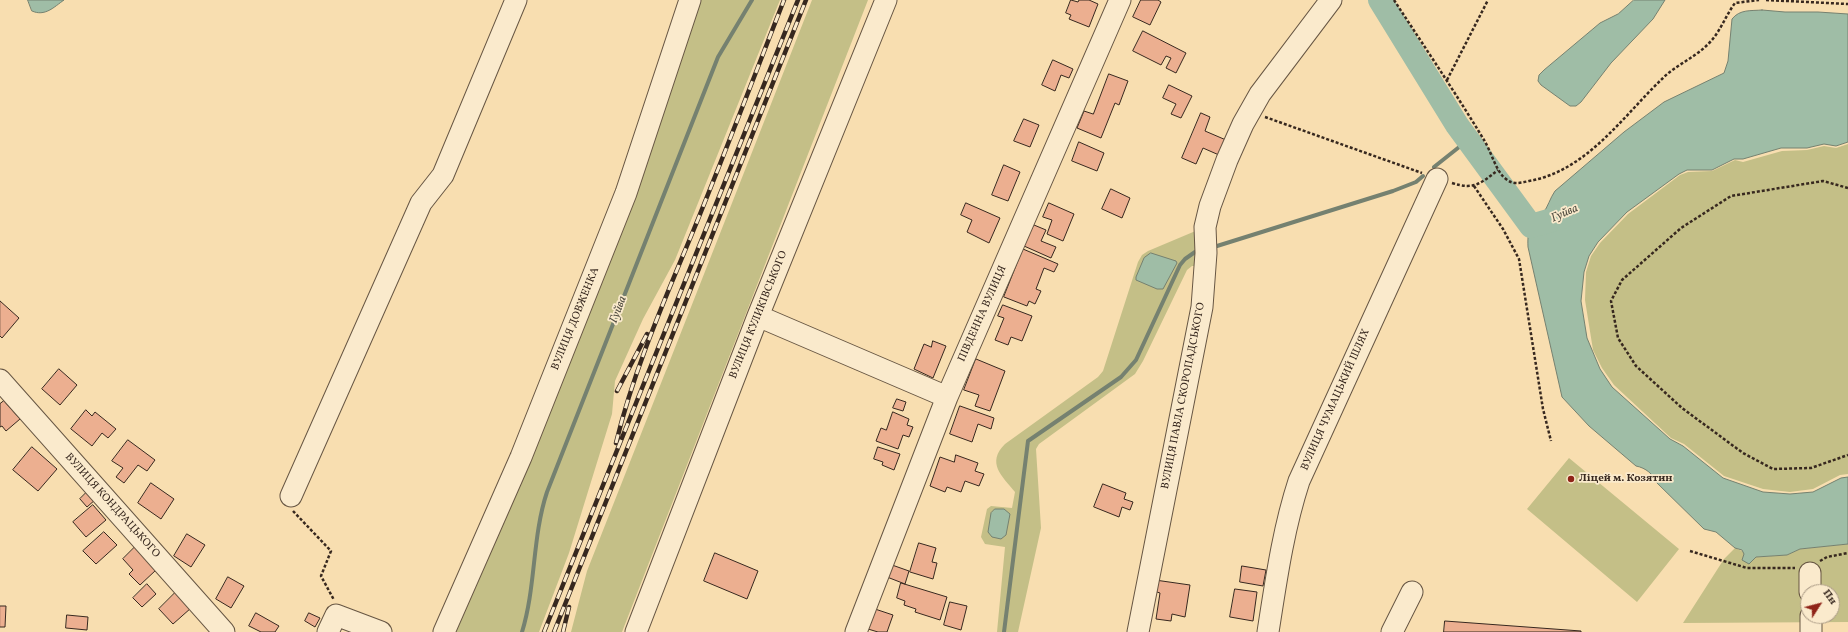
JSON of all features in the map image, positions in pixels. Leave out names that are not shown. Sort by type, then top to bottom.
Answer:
[{"type":"street","points":[[291,496],[421,203],[443,175],[516,0]]},
{"type":"street","name":"ВУЛИЦЯ ДОВЖЕНКА","points":[[444,632],[521,457],[626,193],[690,0]]},
{"type":"street","name":"ВУЛИЦЯ КУЛИКІВСЬКОГО","points":[[636,632],[758,316],[886,0]]},
{"type":"street","name":"ПІВДЕННА ВУЛИЦЯ","points":[[856,632],[947,397],[1120,0]]},
{"type":"street","name":"ВУЛИЦЯ ПАВЛА СКОРОПАДСЬКОГО","points":[[1138,632],[1202,307],[1206,253],[1205,227],[1207,216],[1222,174],[1250,111],[1273,75],[1331,0]]},
{"type":"street","name":"ВУЛИЦЯ ЧУМАЦЬКИЙ ШЛЯХ","points":[[1268,632],[1290,508],[1299,481],[1438,179]]},
{"type":"street","points":[[758,316],[947,397]]},
{"type":"street","name":"ВУЛИЦЯ КОНДРАЦЬКОГО","points":[[0,380],[224,632]]},
{"type":"street","points":[[1392,632],[1412,592]]},
{"type":"street","points":[[332,623],[381,632]]},
{"type":"path","points":[[1394,0],[1447,80],[1490,151],[1498,170],[1506,180],[1516,184],[1541,179],[1572,165],[1596,146],[1664,77],[1700,52],[1712,41],[1735,3],[1759,0]]},
{"type":"path","points":[[1447,80],[1488,0]]},
{"type":"path","points":[[1766,0],[1848,4]]},
{"type":"path","points":[[1250,111],[1438,179],[1463,186],[1474,186],[1498,170]]},
{"type":"path","points":[[1848,188],[1823,181],[1731,196],[1681,228],[1622,280],[1611,301],[1618,338],[1636,366],[1682,408],[1743,453],[1773,469],[1811,468],[1848,455]]},
{"type":"path","points":[[1474,186],[1503,229],[1519,259],[1543,409],[1551,441]]},
{"type":"path","points":[[291,496],[292,510],[331,551],[321,576],[337,606],[332,623]]},
{"type":"path","points":[[1690,551],[1747,568],[1796,568],[1810,582],[1818,563],[1827,558],[1848,553]]},
{"type":"shaded area","points":[[690,0],[780,0],[675,260],[643,319],[615,381],[612,414],[569,553],[539,632],[444,632]]},
{"type":"shaded area","points":[[812,0],[868,0],[622,632],[571,632],[587,571]]},
{"type":"shaded area","points":[[1848,144],[1848,474],[1840,475],[1813,489],[1790,492],[1763,489],[1724,476],[1684,444],[1671,438],[1614,385],[1602,368],[1593,350],[1585,300],[1586,272],[1591,256],[1600,243],[1628,214],[1680,175],[1688,172],[1712,171],[1735,160],[1743,162],[1782,151],[1807,150],[1824,146],[1836,148]]},
{"type":"shaded area","points":[[1205,227],[1205,266],[1192,266],[1187,270],[1143,361],[1135,374],[1039,444],[1036,449],[1041,528],[1018,632],[997,632],[1005,547],[985,544],[981,537],[987,509],[991,506],[1012,508],[1015,492],[998,469],[996,463],[999,451],[1005,444],[1098,377],[1103,371],[1138,262],[1142,255],[1148,251]]},
{"type":"shaded area","points":[[1569,458],[1679,549],[1637,602],[1527,509]]},
{"type":"shaded area","points":[[1848,544],[1848,622],[1840,622],[1840,584],[1800,584],[1800,622],[1683,623],[1724,559],[1735,548],[1756,557],[1787,555],[1800,549]]},
{"type":"water","points":[[28,0],[64,0],[45,12],[37,13],[32,11]]},
{"type":"water","points":[[1634,0],[1665,0],[1653,19],[1611,63],[1581,102],[1576,106],[1570,106],[1541,85],[1538,81],[1539,75],[1544,70],[1600,23],[1618,14]]},
{"type":"water","points":[[1762,10],[1848,14],[1848,142],[1836,146],[1824,144],[1807,148],[1781,148],[1743,159],[1734,159],[1712,170],[1687,170],[1679,174],[1627,212],[1598,242],[1589,256],[1584,272],[1581,301],[1587,338],[1600,369],[1612,387],[1670,439],[1683,446],[1723,478],[1763,492],[1790,494],[1813,492],[1841,478],[1848,477],[1848,544],[1800,549],[1787,555],[1756,557],[1749,564],[1742,560],[1744,554],[1742,550],[1735,548],[1716,532],[1704,529],[1657,483],[1649,472],[1636,466],[1589,426],[1562,397],[1528,247],[1528,235],[1531,228],[1545,211],[1555,191],[1624,132],[1664,102],[1724,73],[1728,61],[1732,19],[1742,12]]},
{"type":"water","points":[[1151,253],[1176,261],[1177,263],[1163,289],[1157,289],[1136,280],[1144,258]]},
{"type":"water","points":[[995,509],[1004,509],[1010,514],[1006,535],[1001,539],[992,537],[988,532],[991,513]]},
{"type":"building","points":[[1071,0],[1078,2],[1079,0],[1089,0],[1098,4],[1089,27],[1069,19],[1071,15],[1066,13]]},
{"type":"building","points":[[1141,0],[1158,0],[1161,2],[1150,25],[1133,17]]},
{"type":"building","points":[[1143,31],[1186,53],[1176,73],[1166,68],[1171,58],[1166,56],[1161,65],[1133,51]]},
{"type":"building","points":[[1053,60],[1073,69],[1069,78],[1061,75],[1055,91],[1042,85]]},
{"type":"building","points":[[1109,74],[1128,81],[1119,105],[1115,103],[1101,138],[1077,128],[1084,111],[1093,114]]},
{"type":"building","points":[[1169,85],[1192,96],[1181,118],[1171,114],[1176,104],[1163,98]]},
{"type":"building","points":[[1201,113],[1210,117],[1205,131],[1226,140],[1219,155],[1203,148],[1196,164],[1182,158]]},
{"type":"building","points":[[1024,119],[1039,125],[1030,147],[1014,141]]},
{"type":"building","points":[[1079,142],[1104,153],[1097,171],[1072,161]]},
{"type":"building","points":[[1004,165],[1020,172],[1008,201],[992,195]]},
{"type":"building","points":[[1111,189],[1130,198],[1122,218],[1102,209]]},
{"type":"building","points":[[966,203],[1000,218],[989,243],[967,232],[972,220],[961,215]]},
{"type":"building","points":[[1049,203],[1074,214],[1063,241],[1047,234],[1052,220],[1043,217]]},
{"type":"building","points":[[1034,225],[1046,230],[1041,241],[1056,247],[1051,258],[1024,246]]},
{"type":"building","points":[[1023,249],[1058,264],[1054,272],[1044,268],[1036,289],[1041,291],[1035,304],[1029,301],[1027,306],[1004,297]]},
{"type":"building","points":[[0,301],[19,318],[2,338],[0,336]]},
{"type":"building","points":[[1003,305],[1032,316],[1022,341],[1011,337],[1008,345],[995,340],[1004,318],[998,316]]},
{"type":"building","points":[[933,341],[946,346],[933,378],[914,369],[924,344],[931,347]]},
{"type":"building","points":[[976,359],[1005,371],[990,411],[975,406],[979,395],[964,390]]},
{"type":"building","points":[[59,369],[77,385],[60,405],[42,389]]},
{"type":"building","points":[[897,399],[906,402],[903,411],[893,408]]},
{"type":"building","points":[[4,401],[20,419],[6,431],[2,426],[0,427],[0,404]]},
{"type":"building","points":[[960,406],[994,418],[991,429],[978,424],[972,442],[950,434]]},
{"type":"building","points":[[86,410],[92,416],[95,412],[116,429],[108,438],[102,433],[92,446],[71,429]]},
{"type":"building","points":[[893,412],[909,419],[907,425],[913,427],[909,437],[903,435],[898,449],[876,441],[881,428],[886,430]]},
{"type":"building","points":[[128,440],[155,460],[147,471],[138,465],[124,483],[116,477],[123,468],[112,461]]},
{"type":"building","points":[[32,447],[57,469],[38,491],[13,470]]},
{"type":"building","points":[[878,447],[900,454],[894,470],[882,465],[883,462],[874,459]]},
{"type":"building","points":[[956,455],[978,463],[975,471],[984,474],[979,486],[965,481],[961,492],[947,487],[945,492],[930,486],[940,457],[954,462]]},
{"type":"building","points":[[151,483],[174,499],[161,519],[138,503]]},
{"type":"building","points":[[1103,484],[1126,493],[1124,499],[1133,502],[1130,510],[1122,507],[1119,517],[1094,507]]},
{"type":"building","points":[[88,491],[96,499],[87,507],[80,499]]},
{"type":"building","points":[[93,505],[106,520],[86,537],[73,522]]},
{"type":"building","points":[[104,532],[117,545],[96,564],[83,551]]},
{"type":"building","points":[[187,534],[205,545],[191,567],[174,556]]},
{"type":"building","points":[[919,543],[936,548],[932,562],[937,563],[933,579],[910,572]]},
{"type":"building","points":[[135,547],[156,570],[140,585],[129,574],[133,570],[123,559]]},
{"type":"building","points":[[715,553],[758,571],[747,599],[704,581]]},
{"type":"building","points":[[892,565],[909,571],[905,584],[887,577]]},
{"type":"building","points":[[1242,566],[1266,570],[1263,586],[1240,582]]},
{"type":"building","points":[[228,577],[244,586],[231,608],[216,599]]},
{"type":"building","points":[[1155,580],[1190,585],[1185,617],[1172,614],[1171,621],[1156,619],[1160,593],[1154,591]]},
{"type":"building","points":[[901,583],[947,597],[940,620],[915,612],[916,609],[904,605],[905,601],[897,598]]},
{"type":"building","points":[[147,584],[156,594],[142,607],[133,598]]},
{"type":"building","points":[[1235,589],[1257,592],[1253,621],[1230,617]]},
{"type":"building","points":[[176,592],[191,608],[173,624],[159,609]]},
{"type":"building","points":[[950,602],[967,606],[961,630],[944,625]]},
{"type":"building","points":[[0,606],[6,606],[5,627],[0,627]]},
{"type":"building","points":[[875,609],[893,615],[887,632],[878,632],[868,629]]},
{"type":"building","points":[[256,613],[279,626],[275,632],[261,632],[249,626]]},
{"type":"building","points":[[309,613],[320,618],[315,627],[305,621]]},
{"type":"building","points":[[67,615],[88,617],[87,630],[66,628]]},
{"type":"building","points":[[1445,621],[1581,631],[1581,632],[1444,632]]},
{"type":"waterway","name":"Гуйва","points":[[522,632],[530,597],[542,509],[547,492],[718,57],[752,0]]},
{"type":"waterway","name":"Гуйва","points":[[1380,0],[1457,125],[1531,226],[1562,217]]},
{"type":"waterway","points":[[1434,167],[1468,140]]},
{"type":"waterway","points":[[1217,246],[1393,191],[1416,182],[1423,176]]},
{"type":"waterway","points":[[1004,632],[1028,441],[1121,377],[1136,360],[1180,265],[1185,259],[1195,252]]},
{"type":"railway","points":[[616,443],[623,415],[651,334],[717,172],[784,0]]},
{"type":"railway","points":[[544,632],[798,0]]},
{"type":"railway","points":[[554,632],[806,0]]},
{"type":"railway","points":[[617,391],[647,334]]},
{"type":"railway","points":[[563,632],[569,607]]},
{"type":"place","name":"Ліцей м. Козятин","points":[[1571,479]]}]
